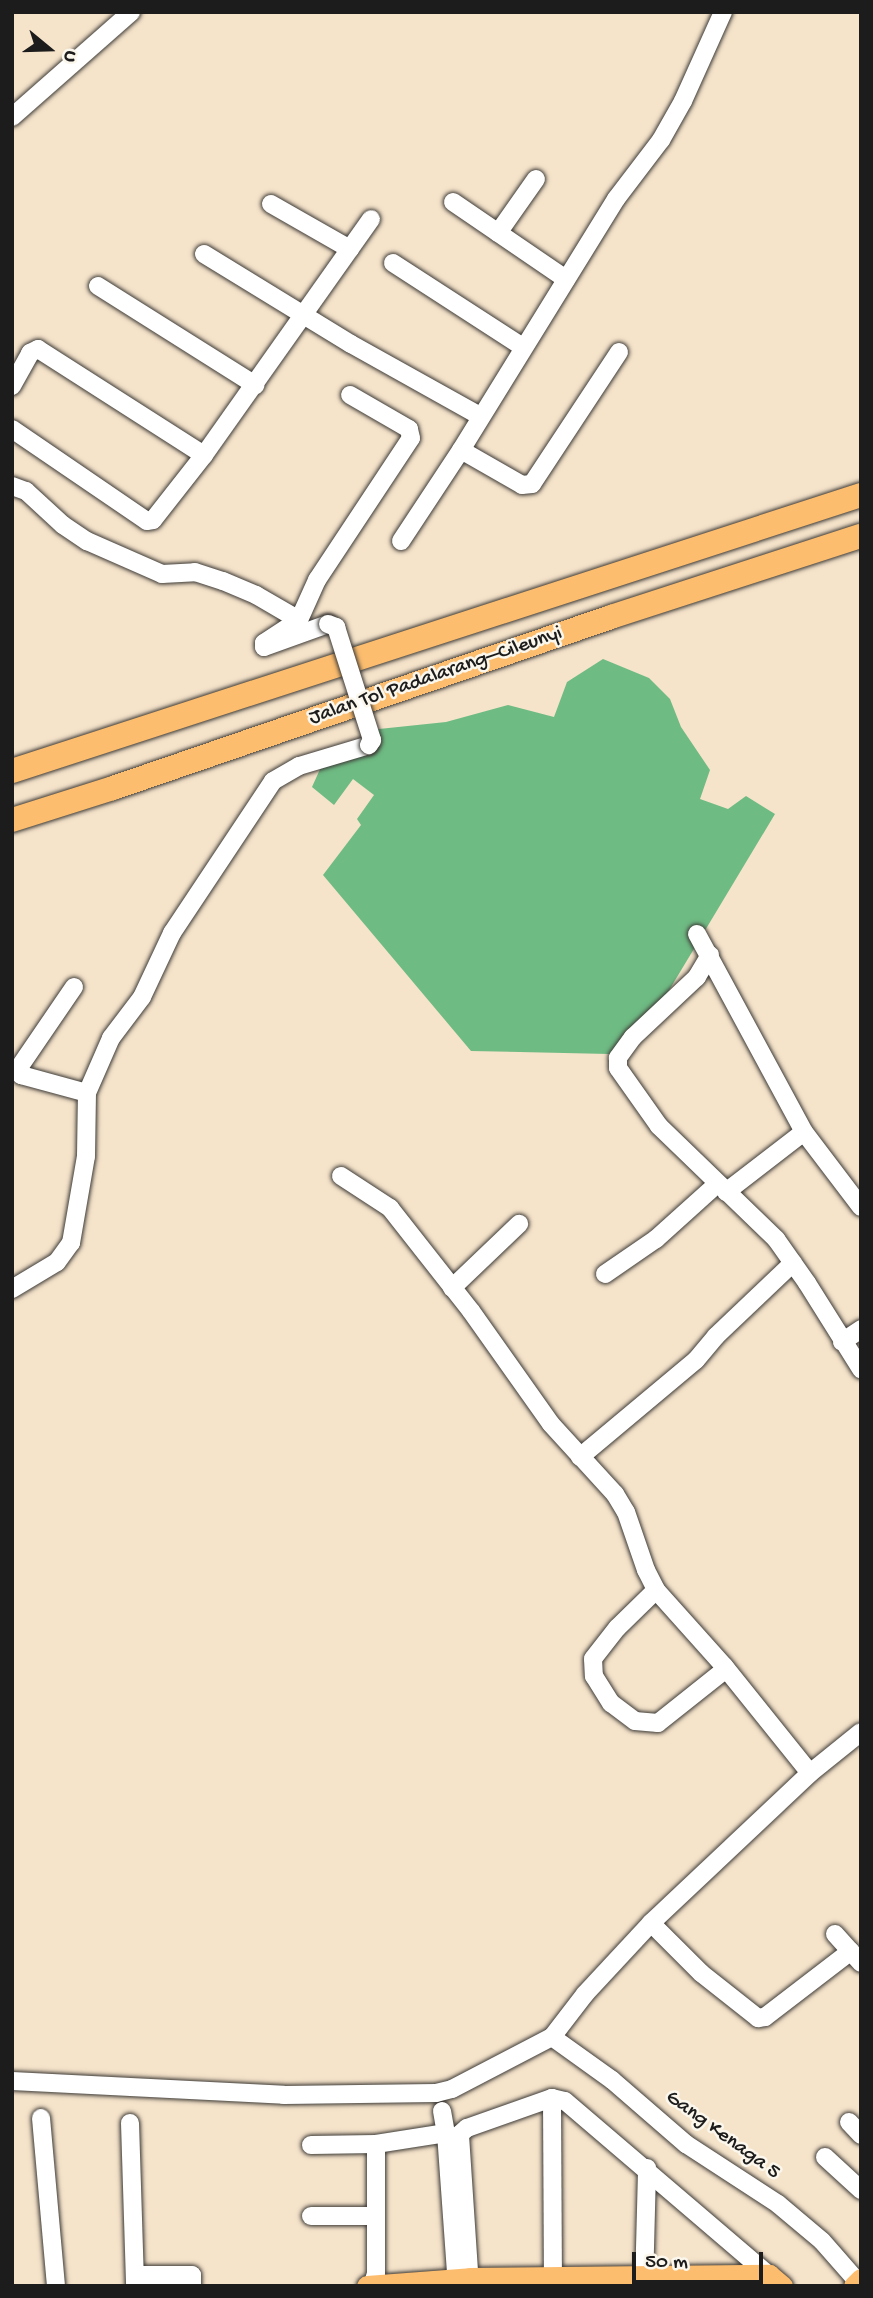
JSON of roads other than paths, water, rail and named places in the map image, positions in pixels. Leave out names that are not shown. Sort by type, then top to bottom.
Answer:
[{"type":"highway","name":"Jalan Tol Padalarang–Cileunyi","points":[[12,771],[861,495]]},
{"type":"highway","name":"Jalan Tol Padalarang–Cileunyi","points":[[12,820],[126,784],[611,617],[861,536]]},
{"type":"main road","points":[[370,2285],[775,2280]]},
{"type":"street","points":[[12,117],[131,12]]},
{"type":"street","points":[[401,541],[461,450],[616,199],[661,141],[723,12]]},
{"type":"street","points":[[498,233],[536,179]]},
{"type":"street","points":[[453,202],[566,279]]},
{"type":"street","points":[[271,204],[350,249]]},
{"type":"street","points":[[12,429],[147,521],[158,517],[255,385],[371,219]]},
{"type":"street","points":[[204,254],[351,344],[480,416]]},
{"type":"street","points":[[393,263],[523,347]]},
{"type":"street","points":[[98,286],[255,385]]},
{"type":"street","points":[[12,386],[30,353],[38,349],[204,455]]},
{"type":"street","points":[[461,450],[522,485],[532,484],[619,352]]},
{"type":"street","points":[[12,1289],[57,1262],[71,1243],[86,1156],[87,1093],[111,1038],[142,997],[172,933],[273,780],[299,766],[369,745],[372,740],[336,627],[328,624],[264,647],[264,643],[299,620],[317,580],[411,439],[410,429],[350,395]]},
{"type":"street","points":[[12,485],[26,491],[63,525],[87,541],[162,575],[195,572],[223,582],[256,595],[299,620]]},
{"type":"street","points":[[697,934],[772,1078],[804,1132],[861,1207]]},
{"type":"street","points":[[710,955],[697,977],[633,1037],[618,1058],[618,1068],[659,1126],[776,1239],[861,1369]]},
{"type":"street","points":[[74,987],[18,1069],[21,1075],[87,1093]]},
{"type":"street","points":[[605,1274],[656,1239],[721,1188],[804,1132]]},
{"type":"street","points":[[341,1176],[390,1208],[551,1424],[615,1494],[626,1511],[646,1570],[656,1590],[726,1669],[810,1773]]},
{"type":"street","points":[[452,1288],[519,1224]]},
{"type":"street","points":[[580,1457],[696,1360],[716,1336],[793,1263]]},
{"type":"street","points":[[842,1342],[861,1329]]},
{"type":"street","points":[[656,1590],[617,1628],[593,1658],[594,1676],[611,1703],[635,1721],[659,1723],[726,1669]]},
{"type":"street","points":[[12,2081],[249,2094],[436,2093],[452,2090],[552,2037],[585,1994],[651,1923],[810,1773],[861,1732]]},
{"type":"street","points":[[651,1923],[701,1973],[758,2018],[765,2017],[856,1957],[835,1934]]},
{"type":"street","name":"Gang Kenaga 5","points":[[552,2037],[612,2080],[686,2144],[778,2204],[822,2241],[858,2282]]},
{"type":"street","points":[[552,2098],[552,2282]]},
{"type":"street","points":[[464,2282],[460,2134],[467,2128],[552,2098],[565,2101],[647,2168],[775,2280]]},
{"type":"street","points":[[442,2111],[464,2282]]},
{"type":"street","points":[[41,2118],[56,2286]]},
{"type":"street","points":[[130,2123],[135,2280],[192,2275],[192,2286]]},
{"type":"street","points":[[311,2145],[376,2144],[446,2133]]},
{"type":"street","points":[[370,2285],[376,2274],[376,2144]]},
{"type":"street","points":[[825,2157],[861,2190]]},
{"type":"street","points":[[644,2282],[647,2168]]},
{"type":"street","points":[[311,2216],[376,2216]]}]
